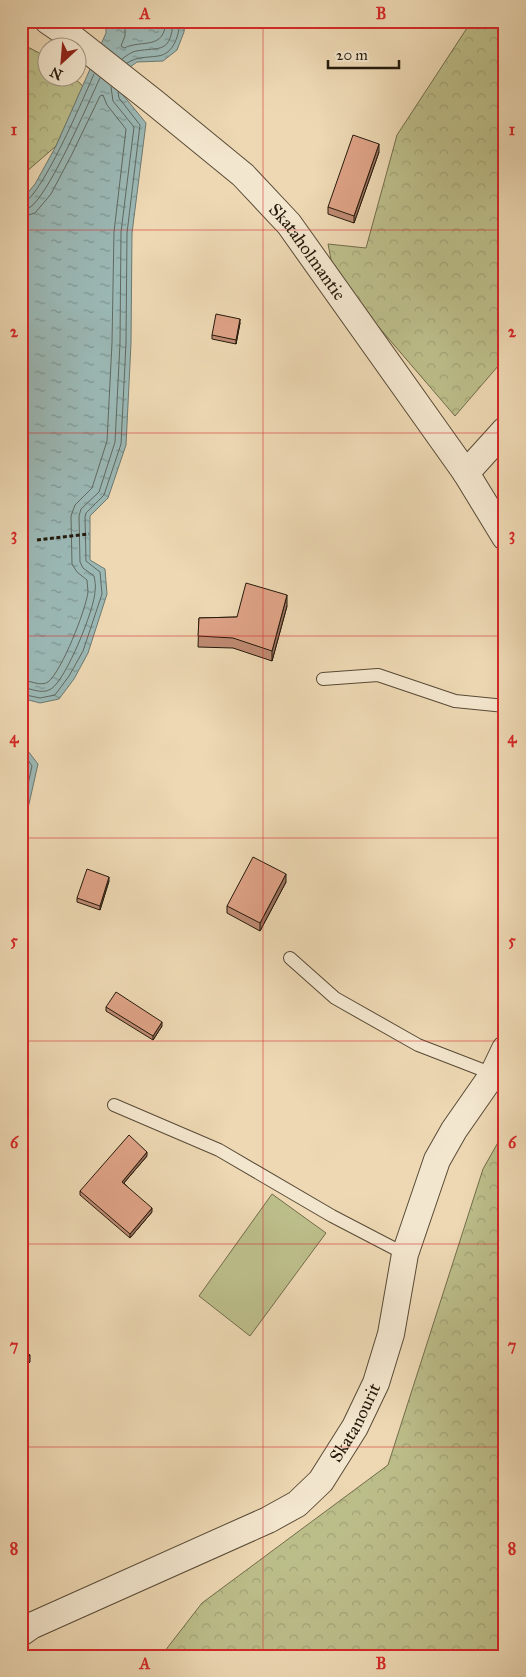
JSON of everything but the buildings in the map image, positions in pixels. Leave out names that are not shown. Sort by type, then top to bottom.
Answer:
[{"type":"street","name":"Skataholmantie","points":[[48,21],[155,102],[243,175],[289,224],[466,473],[505,537]]},
{"type":"street","points":[[466,473],[505,430]]},
{"type":"street","name":"Skatanourit","points":[[21,1632],[268,1520],[297,1504],[321,1481],[355,1427],[376,1382],[391,1334],[405,1254],[437,1160],[454,1130],[493,1074],[505,1049]]},
{"type":"lane","points":[[323,679],[378,675],[455,701],[505,706]]},
{"type":"lane","points":[[290,958],[335,998],[418,1045],[493,1074]]},
{"type":"lane","points":[[114,1105],[219,1150],[332,1216],[405,1254]]},
{"type":"path","points":[[37,540],[89,534]]},
{"type":"green space","points":[[469,21],[505,21],[505,358],[455,416],[334,275],[328,244],[366,248],[397,135],[469,25]]},
{"type":"green space","points":[[22,44],[38,52],[38,88],[82,88],[56,146],[26,172],[21,179]]},
{"type":"green space","points":[[505,1130],[505,1656],[161,1656],[202,1603],[388,1465],[483,1169]]},
{"type":"green space","points":[[272,1194],[326,1233],[250,1336],[199,1296]]},
{"type":"water","points":[[106,21],[185,21],[184,32],[177,50],[163,61],[137,62],[123,72],[123,95],[146,123],[132,233],[131,343],[126,445],[108,498],[90,516],[90,560],[105,569],[107,594],[88,653],[74,679],[59,699],[40,703],[21,698],[21,201],[35,184],[56,146],[82,88],[88,88],[88,74],[106,33]]},
{"type":"water","points":[[21,742],[38,764],[21,839]]}]
